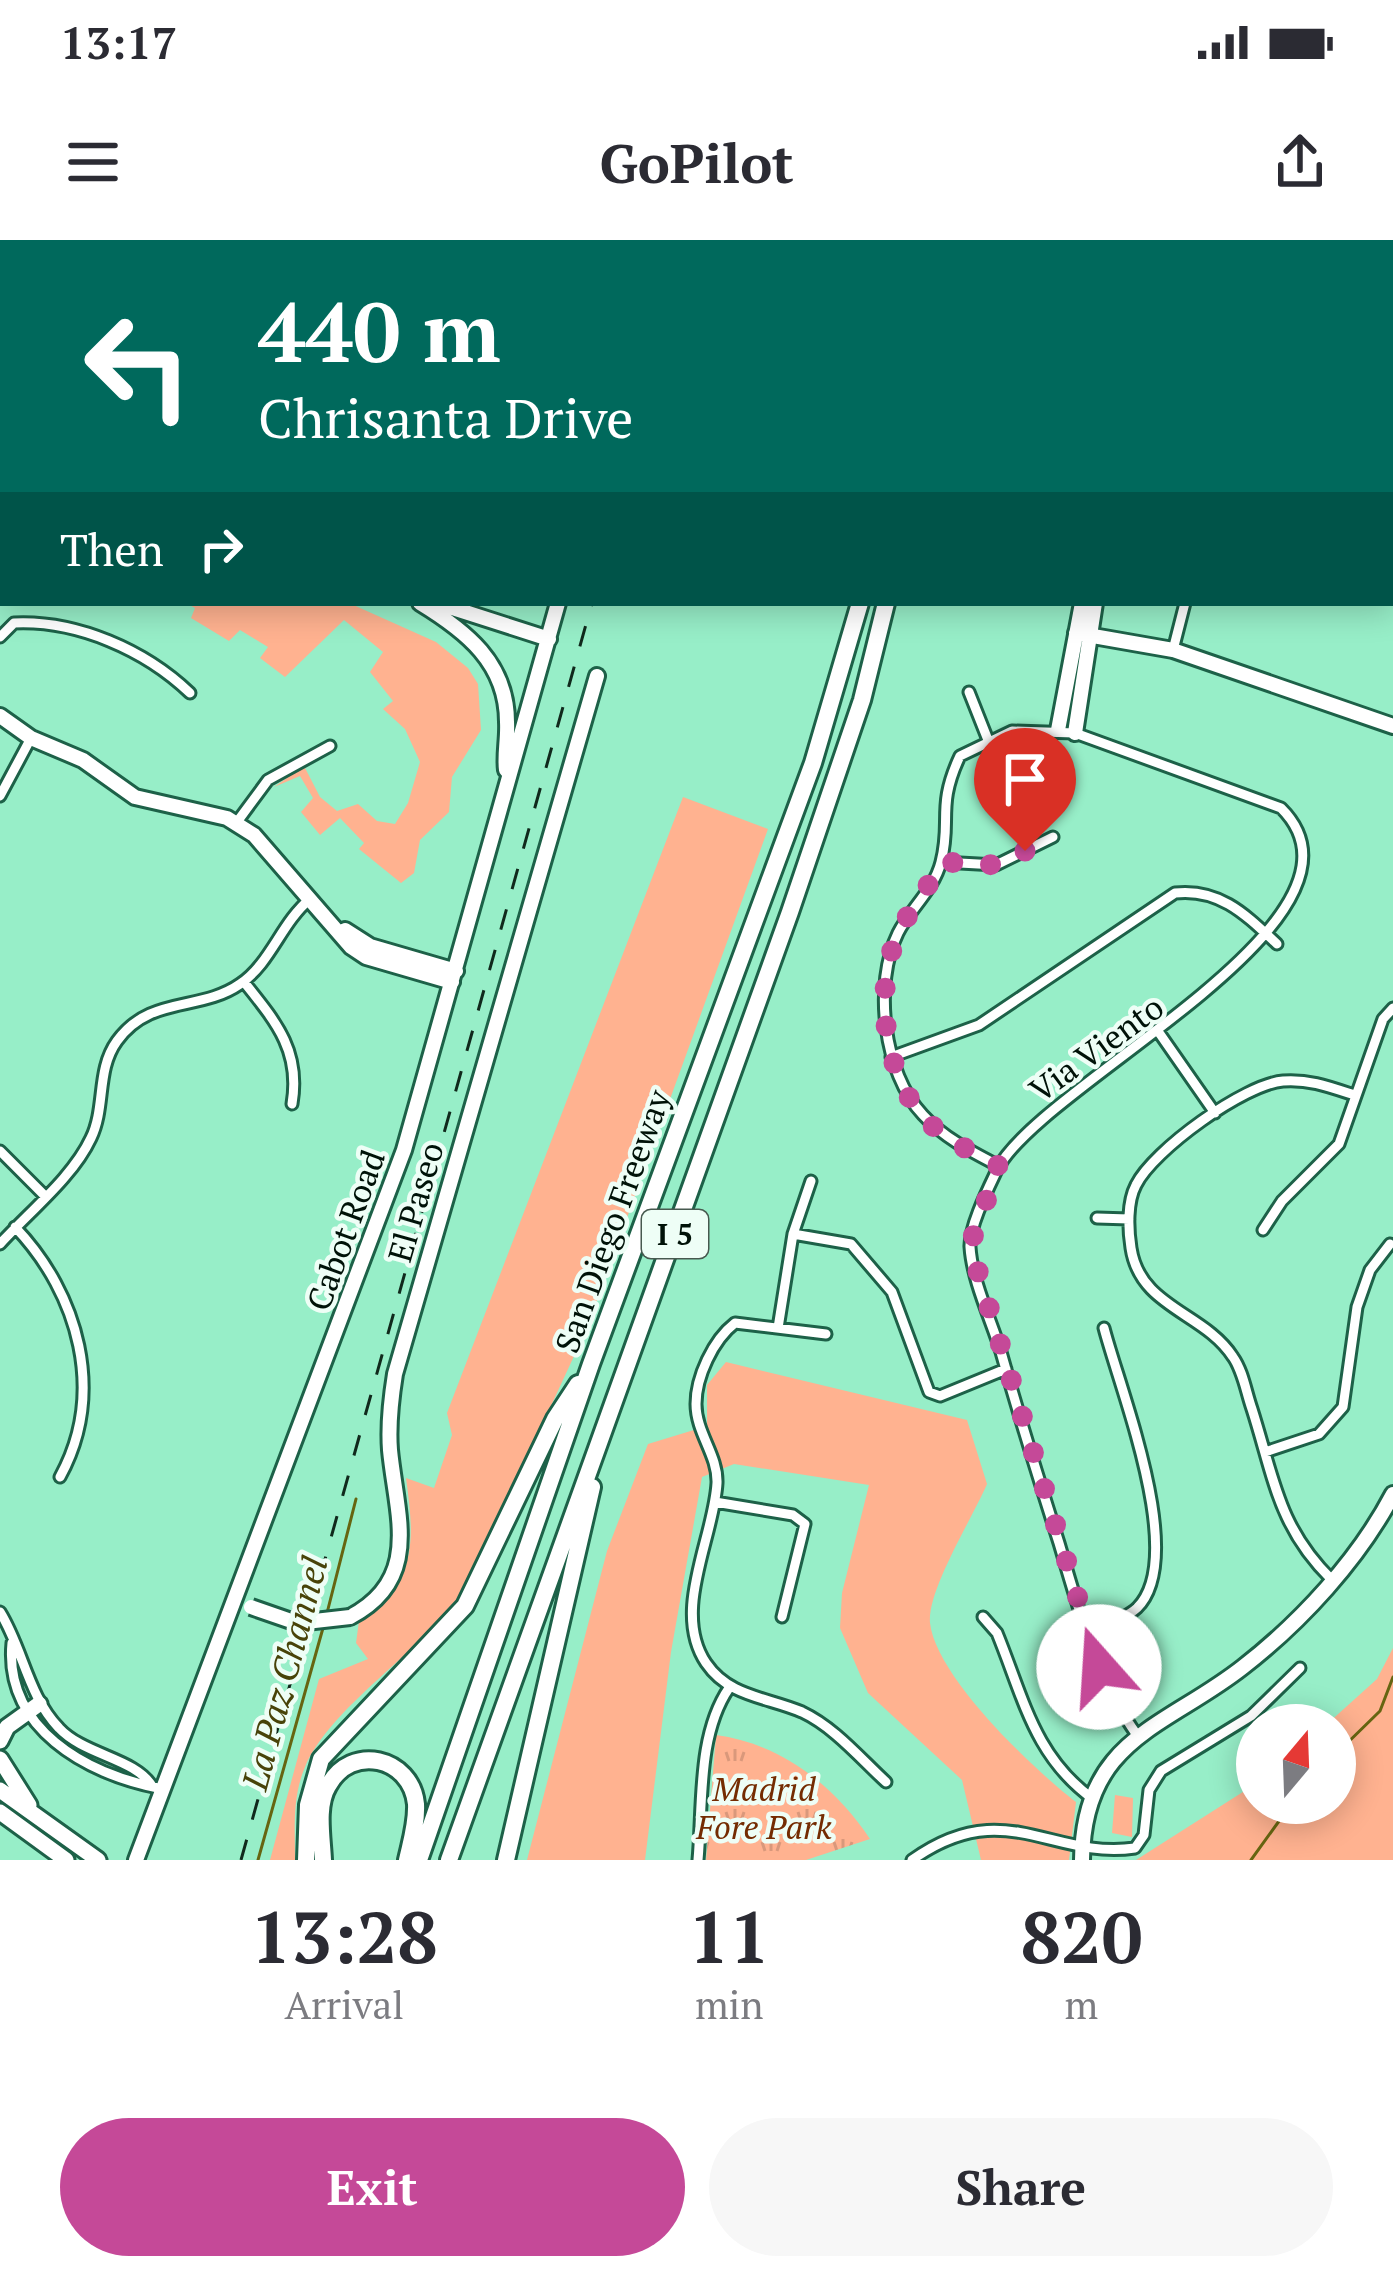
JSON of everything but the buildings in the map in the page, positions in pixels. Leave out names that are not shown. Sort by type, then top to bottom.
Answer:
[{"type":"highway","name":"San Diego Freeway","points":[[419,1860],[591,1364],[813,763],[859,606]]},
{"type":"highway","name":"San Diego Freeway","points":[[449,1860],[837,778],[885,606]]},
{"type":"highway","points":[[306,1860],[308,1805],[321,1759],[466,1606],[555,1419],[591,1364]]},
{"type":"highway","points":[[506,1860],[606,1424]]},
{"type":"highway","points":[[323,1860],[322,1803],[328,1785],[350,1763],[371,1759],[404,1776],[416,1802],[407,1860]]},
{"type":"main road","points":[[0,1741],[7,1726],[33,1708]]},
{"type":"main road","points":[[0,1760],[38,1817]]},
{"type":"main road","points":[[0,1790],[98,1860]]},
{"type":"main road","points":[[0,1813],[65,1860]]},
{"type":"street","points":[[425,606],[460,628],[494,670],[506,699],[507,779]]},
{"type":"street","points":[[446,606],[549,639]]},
{"type":"street","name":"Cabot Road","points":[[136,1860],[158,1788],[243,1604],[404,1150],[557,606]]},
{"type":"street","points":[[1075,733],[1082,606]]},
{"type":"street","points":[[1058,730],[1094,606]]},
{"type":"street","points":[[1174,650],[1184,606]]},
{"type":"street","points":[[0,637],[9,625],[22,622],[76,629],[157,665],[190,693]]},
{"type":"street","points":[[1083,634],[1174,650],[1393,726]]},
{"type":"street","name":"El Paseo","points":[[243,1604],[317,1624],[350,1617],[375,1600],[393,1576],[404,1540],[390,1449],[395,1374],[597,676]]},
{"type":"street","points":[[969,692],[988,740]]},
{"type":"street","points":[[0,716],[31,738],[83,760],[135,797],[237,822],[337,934],[366,957],[454,977]]},
{"type":"street","points":[[999,1166],[958,1144],[920,1113],[891,1057],[886,1013],[898,932],[942,862],[946,784],[960,756],[1012,731],[1075,733],[1281,808],[1306,826],[1318,859]]},
{"type":"street","points":[[0,796],[31,738]]},
{"type":"street","points":[[237,822],[268,780],[331,746]]},
{"type":"street","points":[[942,862],[997,865],[1053,837]]},
{"type":"street","points":[[891,1057],[980,1025],[1175,893],[1207,892],[1222,898],[1277,944]]},
{"type":"street","points":[[0,1244],[91,1138],[107,1058],[131,1024],[151,1010],[212,997],[244,982],[285,923],[310,899]]},
{"type":"street","points":[[1267,956],[1288,932]]},
{"type":"street","points":[[244,982],[291,1047],[296,1081],[292,1104]]},
{"type":"street","name":"Via Viento","points":[[1137,1736],[1111,1700],[1087,1634],[970,1245],[999,1166],[1042,1118],[1238,982]]},
{"type":"street","points":[[1263,1230],[1282,1202],[1339,1144],[1383,1019],[1393,1008]]},
{"type":"street","points":[[1160,1034],[1214,1113]]},
{"type":"street","points":[[1332,1580],[1292,1534],[1236,1360],[1209,1327],[1165,1306],[1143,1281],[1131,1253],[1129,1219],[1134,1186],[1155,1158],[1214,1113],[1277,1081],[1314,1082],[1354,1095]]},
{"type":"street","points":[[0,1151],[44,1195]]},
{"type":"street","points":[[778,1328],[793,1234],[811,1181]]},
{"type":"street","points":[[1097,1218],[1129,1219]]},
{"type":"street","points":[[15,1227],[46,1264],[85,1355],[78,1436],[60,1477]]},
{"type":"street","points":[[793,1234],[851,1244],[892,1292],[929,1392],[940,1396],[1006,1370]]},
{"type":"street","points":[[1265,1452],[1319,1434],[1343,1407],[1357,1307],[1370,1270],[1390,1244]]},
{"type":"street","points":[[826,1334],[735,1323],[701,1376],[696,1404],[718,1478],[693,1606],[694,1634],[705,1661],[729,1688],[804,1713],[838,1736],[886,1782]]},
{"type":"street","points":[[1087,1634],[1137,1608],[1156,1575],[1159,1533],[1104,1328]]},
{"type":"street","points":[[1082,1856],[1093,1799],[1107,1770],[1137,1736],[1244,1666],[1332,1580],[1393,1495]]},
{"type":"street","points":[[715,1502],[793,1515],[805,1524],[782,1617]]},
{"type":"street","points":[[0,1612],[12,1643],[10,1661],[33,1708],[67,1755],[142,1787],[158,1788]]},
{"type":"street","points":[[983,1617],[997,1634],[1046,1753],[1059,1774],[1093,1799]]},
{"type":"street","points":[[913,1860],[960,1833],[996,1831],[1082,1856],[1139,1845],[1146,1801],[1161,1771],[1251,1716],[1300,1668]]},
{"type":"street","points":[[698,1860],[709,1736],[729,1688]]},
{"type":"green space","points":[[191,606],[356,606],[436,642],[468,668],[478,684],[481,730],[452,777],[449,812],[420,840],[414,873],[401,883],[359,849],[364,843],[340,818],[320,835],[301,812],[313,798],[300,776],[274,787],[304,766],[320,797],[337,811],[358,804],[377,821],[395,824],[408,803],[420,762],[405,729],[383,709],[393,701],[370,672],[383,652],[344,620],[285,677],[260,658],[268,647],[240,630],[229,641],[191,618],[195,608]]},
{"type":"green space","points":[[683,797],[768,829],[587,1328],[463,1596],[355,1701],[317,1745],[298,1790],[295,1860],[270,1860],[319,1679],[368,1659],[356,1643],[359,1621],[392,1590],[408,1558],[411,1522],[406,1478],[434,1488],[452,1435],[447,1413]]},
{"type":"green space","points":[[726,1362],[967,1420],[987,1484],[943,1573],[930,1623],[936,1645],[968,1695],[1013,1746],[1076,1802],[1069,1860],[981,1860],[962,1780],[868,1693],[840,1628],[842,1593],[869,1485],[734,1464],[702,1477],[671,1652],[645,1860],[527,1860],[607,1551],[648,1444],[707,1426],[707,1385]]},
{"type":"green space","points":[[1393,1648],[1393,1860],[1136,1860],[1236,1796],[1236,1824],[1356,1824],[1356,1704],[1349,1704],[1377,1679]]},
{"type":"green space","name":"Madrid Fore Park","points":[[716,1735],[761,1747],[802,1769],[839,1800],[870,1839],[806,1860],[706,1860]]},
{"type":"green space","points":[[1115,1795],[1133,1798],[1132,1837],[1112,1833]]},
{"type":"waterway","name":"La Paz Channel","points":[[327,1613],[356,1499]]},
{"type":"waterway","name":"La Paz Channel","points":[[258,1860],[323,1628]]},
{"type":"waterway","points":[[1356,1734],[1380,1711],[1393,1677]]},
{"type":"waterway","points":[[1251,1860],[1277,1824]]},
{"type":"railway","points":[[241,1860],[591,606]]},
{"type":"route","points":[[1025,851],[997,865],[970,868],[942,862],[920,904],[898,932],[886,1013],[891,1057],[920,1113],[958,1144],[999,1166],[970,1245],[1099,1667]]}]
